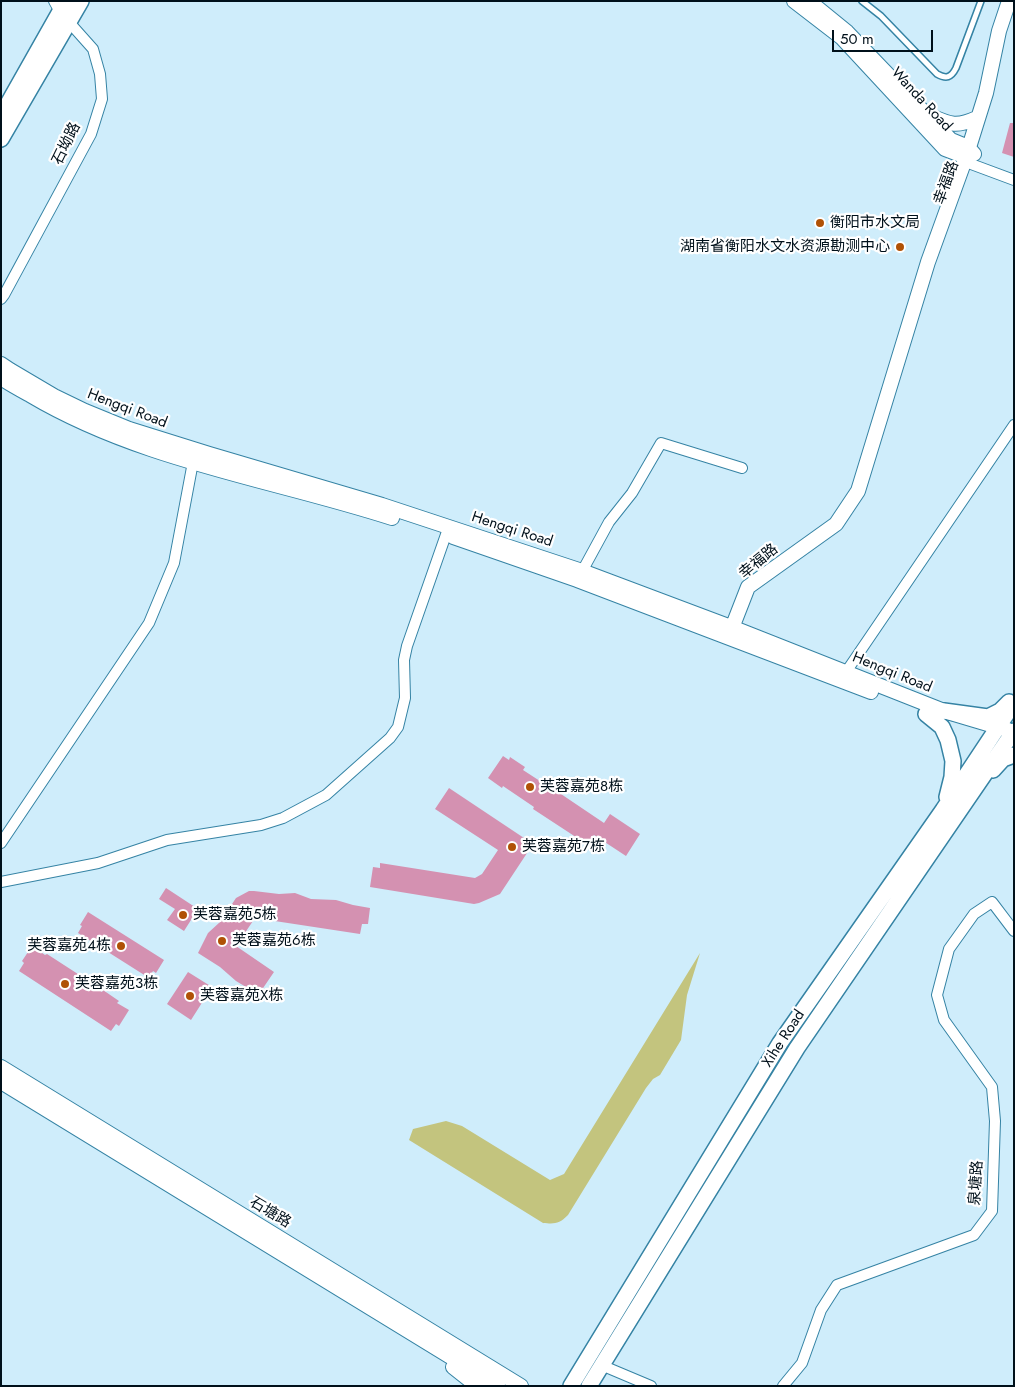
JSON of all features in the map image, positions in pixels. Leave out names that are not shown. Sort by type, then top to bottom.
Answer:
[{"type":"main road","points":[[1,116],[62,9],[81,1]]},
{"type":"main road","points":[[1,140],[62,9]]},
{"type":"main road","points":[[944,711],[988,717],[1000,711],[1014,698]]},
{"type":"main road","name":"Xihe Road","points":[[570,1386],[780,1043],[943,810],[1014,703]]},
{"type":"main road","points":[[926,714],[942,727],[954,761],[952,777],[943,810]]},
{"type":"main road","name":"Xihe Road","points":[[589,1386],[797,1048],[1012,735]]},
{"type":"main road","points":[[976,787],[1003,759],[1014,756]]},
{"type":"street","name":"Wanda Road","points":[[794,1],[842,38],[945,149],[970,155]]},
{"type":"street","name":"Wanda Road","points":[[809,1],[847,32],[951,140],[970,155]]},
{"type":"street","name":"幸福路","points":[[734,632],[748,587],[836,524],[858,490],[928,262],[957,180],[970,155],[999,31],[1009,1]]},
{"type":"street","name":"石坳路","points":[[1,299],[91,134],[102,99],[100,74],[93,49],[62,9]]},
{"type":"street","name":"幸福路","points":[[734,632],[755,591],[840,529],[862,494],[970,155],[992,96],[1005,34],[1014,9]]},
{"type":"street","points":[[924,113],[947,124],[963,124],[978,118]]},
{"type":"street","points":[[945,149],[954,161],[957,170],[957,180]]},
{"type":"street","points":[[970,155],[1014,180]]},
{"type":"street","name":"Hengqi Road","points":[[1,364],[54,396],[129,429],[382,505],[447,531],[580,575],[846,672],[995,731]]},
{"type":"street","name":"Hengqi Road","points":[[1,378],[47,406],[124,441],[193,462],[447,531]]},
{"type":"street","points":[[846,672],[1014,425]]},
{"type":"street","points":[[580,575],[610,522],[632,493],[661,443],[742,468]]},
{"type":"street","points":[[1,843],[149,623],[174,563],[193,462]]},
{"type":"street","points":[[1,882],[98,863],[168,840],[261,825],[283,818],[326,795],[390,738],[398,727],[405,698],[404,660],[407,646],[447,531]]},
{"type":"street","name":"Hengqi Road","points":[[734,632],[926,714],[1012,735]]},
{"type":"street","name":"泉塘路","points":[[782,1386],[802,1363],[821,1310],[837,1285],[974,1235],[992,1211],[995,1121],[992,1087],[944,1020],[937,995],[950,949],[974,914],[992,902],[1014,932]]},
{"type":"street","name":"石塘路","points":[[1,1067],[522,1386]]},
{"type":"street","name":"石塘路","points":[[1,1082],[498,1386]]},
{"type":"street","points":[[401,1326],[477,1386]]},
{"type":"street","points":[[794,1386],[802,1363]]},
{"type":"street","points":[[601,1365],[651,1386]]},
{"type":"lane","points":[[862,1],[880,16],[937,74],[946,78],[950,77],[956,68],[981,1]]},
{"type":"green space","points":[[700,953],[687,995],[681,1040],[660,1075],[653,1079],[646,1088],[568,1215],[559,1222],[543,1223],[409,1140],[413,1129],[446,1121],[462,1126],[550,1180],[564,1174]]},
{"type":"building","points":[[1010,123],[1014,123],[1014,157],[1002,153]]},
{"type":"building","points":[[503,756],[509,760],[510,757],[525,767],[523,770],[543,783],[545,780],[559,790],[558,792],[604,823],[610,814],[640,834],[626,856],[594,835],[588,845],[533,809],[534,807],[503,786],[502,788],[488,778]]},
{"type":"building","name":"芙蓉嘉苑7栋","points":[[449,788],[533,844],[500,894],[474,904],[370,887],[373,867],[380,868],[380,863],[475,878],[482,874],[498,850],[435,809]]},
{"type":"building","name":"芙蓉嘉苑5栋","points":[[166,888],[198,909],[184,931],[167,920],[175,909],[159,899]]},
{"type":"building","name":"芙蓉嘉苑6栋","points":[[249,891],[279,894],[295,893],[311,899],[336,900],[370,908],[368,924],[362,924],[360,934],[255,918],[236,946],[274,972],[259,994],[236,981],[220,967],[198,953],[208,933],[220,922],[236,898]]},
{"type":"building","name":"芙蓉嘉苑4栋","points":[[88,912],[164,960],[156,973],[153,971],[149,978],[78,933],[82,926],[80,925]]},
{"type":"building","name":"芙蓉嘉苑3栋","points":[[32,946],[81,976],[80,978],[102,992],[103,990],[119,1001],[117,1003],[129,1010],[119,1026],[116,1024],[111,1031],[19,971],[24,963],[22,961]]},
{"type":"building","name":"芙蓉嘉苑X栋","points":[[188,972],[212,987],[191,1020],[167,1004]]},
{"type":"place","name":"衡阳市水文局","points":[[820,223]]},
{"type":"place","name":"湖南省衡阳水文水资源勘测中心","points":[[900,247]]},
{"type":"place","name":"芙蓉嘉苑8栋","points":[[530,787]]},
{"type":"place","name":"芙蓉嘉苑7栋","points":[[512,847]]},
{"type":"place","name":"芙蓉嘉苑5栋","points":[[183,915]]},
{"type":"place","name":"芙蓉嘉苑6栋","points":[[222,941]]},
{"type":"place","name":"芙蓉嘉苑4栋","points":[[121,946]]},
{"type":"place","name":"芙蓉嘉苑3栋","points":[[65,984]]},
{"type":"place","name":"芙蓉嘉苑X栋","points":[[190,996]]}]
